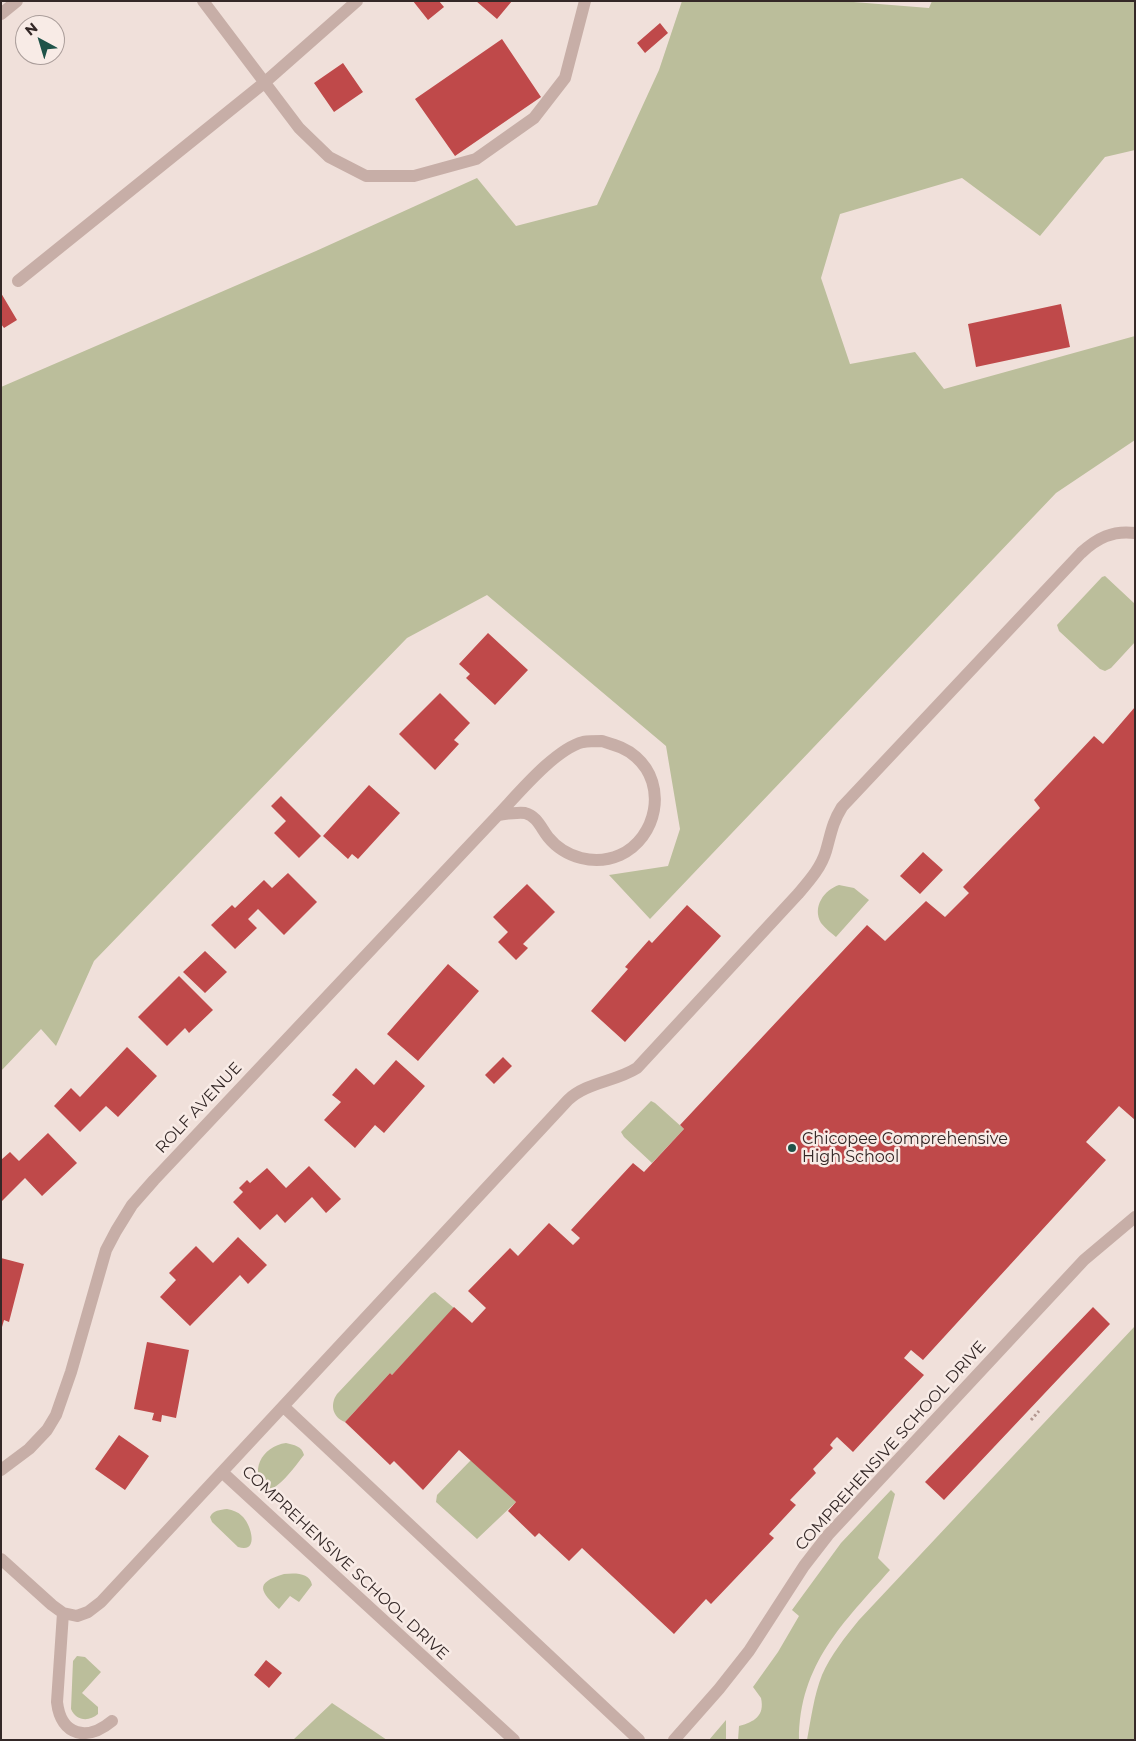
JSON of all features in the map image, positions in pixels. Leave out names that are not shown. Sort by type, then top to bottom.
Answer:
[{"type":"street","points":[[1,14],[17,1]]},
{"type":"street","points":[[203,1],[299,128],[330,157],[366,176],[414,176],[476,159],[534,118],[564,78],[585,1]]},
{"type":"street","points":[[18,281],[264,83],[356,1]]},
{"type":"street","points":[[222,1472],[568,1100],[585,1088],[624,1076],[637,1068],[798,894],[813,875],[826,851],[835,818],[842,807],[1081,553],[1101,537],[1114,533],[1135,533]]},
{"type":"street","name":"ROLF AVENUE","points":[[1,1470],[29,1450],[47,1430],[56,1415],[71,1372],[106,1250],[132,1205],[498,815],[550,762],[565,750],[583,742],[602,741],[621,746],[637,757],[649,773],[655,791],[655,810],[648,829],[636,844],[620,855],[601,860],[581,858],[562,850],[548,837],[540,823],[526,813],[498,815]]},
{"type":"street","name":"COMPREHENSIVE SCHOOL DRIVE","points":[[674,1740],[719,1689],[749,1651],[804,1566],[828,1535],[1084,1260],[1135,1217]]},
{"type":"street","points":[[284,1407],[639,1740]]},
{"type":"street","name":"COMPREHENSIVE SCHOOL DRIVE","points":[[63,1613],[77,1616],[88,1612],[101,1602],[222,1472],[514,1740]]},
{"type":"street","points":[[1,1560],[52,1606],[63,1613],[57,1702],[58,1713],[68,1728],[83,1735],[98,1733],[112,1721]]},
{"type":"path","points":[[1031,1420],[1039,1412]]},
{"type":"green space","points":[[682,1],[841,1],[929,8],[932,1],[1135,1],[1135,150],[1105,157],[1040,236],[962,178],[840,214],[821,278],[850,364],[915,352],[944,389],[1135,336],[1135,440],[1056,493],[650,919],[609,875],[668,866],[680,829],[666,746],[487,595],[407,638],[94,961],[56,1046],[41,1029],[1,1071],[1,387],[316,251],[477,178],[516,226],[597,205],[659,70]]},
{"type":"green space","points":[[1105,576],[1135,604],[1135,642],[1111,668],[1105,671],[1100,669],[1059,631],[1057,625]]},
{"type":"green space","points":[[839,885],[854,888],[869,900],[836,937],[821,923],[818,911],[824,895]]},
{"type":"green space","points":[[651,1101],[684,1129],[652,1163],[621,1132]]},
{"type":"green space","points":[[435,1292],[454,1308],[345,1422],[337,1417],[333,1402],[337,1394]]},
{"type":"green space","points":[[1135,1326],[1135,1740],[807,1740],[822,1675],[834,1653],[859,1620]]},
{"type":"green space","points":[[286,1443],[300,1448],[304,1455],[283,1481],[268,1490],[259,1476],[258,1468],[260,1461],[270,1449]]},
{"type":"green space","points":[[471,1460],[516,1502],[477,1539],[436,1502],[437,1495]]},
{"type":"green space","points":[[891,1490],[895,1494],[878,1558],[890,1570],[856,1608],[827,1646],[807,1689],[801,1713],[799,1740],[738,1740],[739,1726],[754,1720],[760,1714],[761,1698],[753,1687],[778,1652],[799,1616],[792,1610],[841,1543]]},
{"type":"green space","points":[[227,1509],[237,1512],[248,1525],[252,1537],[249,1546],[245,1548],[238,1547],[212,1522],[210,1517],[213,1513]]},
{"type":"green space","points":[[284,1574],[305,1576],[311,1581],[312,1585],[299,1602],[290,1596],[279,1609],[264,1593],[263,1589],[268,1581]]},
{"type":"green space","points":[[77,1656],[85,1657],[101,1672],[82,1693],[98,1707],[98,1714],[87,1719],[79,1718],[71,1709],[73,1661]]},
{"type":"green space","points":[[332,1703],[387,1740],[293,1740]]},
{"type":"green space","points":[[726,1720],[726,1740],[709,1740]]},
{"type":"building","points":[[413,1],[439,1],[444,7],[428,20]]},
{"type":"building","points":[[476,1],[512,1],[497,19]]},
{"type":"building","points":[[660,23],[668,33],[645,53],[637,43]]},
{"type":"building","points":[[502,39],[541,97],[455,156],[415,99]]},
{"type":"building","points":[[343,63],[363,92],[334,112],[314,83]]},
{"type":"building","points":[[1,293],[17,320],[4,328],[1,324]]},
{"type":"building","points":[[1061,304],[1070,347],[976,367],[968,324]]},
{"type":"building","points":[[488,633],[528,670],[495,705],[466,678],[470,674],[459,664]]},
{"type":"building","points":[[440,693],[470,723],[454,740],[459,744],[435,770],[399,734]]},
{"type":"building","name":"Chicopee Comprehensive High School","points":[[1135,707],[1135,1120],[1119,1106],[1086,1142],[1106,1160],[923,1360],[911,1350],[904,1358],[924,1375],[853,1452],[837,1437],[833,1441],[830,1445],[833,1448],[813,1469],[816,1473],[790,1500],[796,1505],[769,1534],[774,1538],[711,1604],[706,1599],[674,1634],[582,1548],[569,1561],[539,1533],[535,1537],[508,1511],[516,1502],[459,1450],[423,1490],[394,1461],[390,1465],[345,1422],[390,1373],[392,1375],[454,1307],[472,1323],[486,1308],[468,1291],[510,1248],[518,1256],[549,1223],[573,1245],[580,1238],[571,1230],[633,1163],[644,1172],[684,1129],[680,1125],[867,925],[885,941],[926,901],[945,917],[969,893],[963,887],[1040,808],[1034,800],[1094,736],[1103,744]]},
{"type":"building","points":[[369,785],[400,813],[358,859],[352,854],[348,859],[323,836]]},
{"type":"building","points":[[281,796],[321,836],[299,858],[274,833],[286,821],[271,806]]},
{"type":"building","points":[[923,852],[943,870],[920,894],[900,876]]},
{"type":"building","points":[[288,873],[317,902],[284,935],[258,909],[248,919],[257,928],[235,949],[211,925],[232,905],[235,908],[264,880],[272,888]]},
{"type":"building","points":[[527,884],[555,912],[523,944],[528,948],[516,960],[498,942],[508,932],[493,917]]},
{"type":"building","points":[[687,905],[721,936],[625,1042],[591,1011],[628,969],[625,967],[649,940],[652,943]]},
{"type":"building","points":[[205,951],[227,972],[205,993],[183,972]]},
{"type":"building","points":[[448,964],[479,991],[418,1061],[387,1034]]},
{"type":"building","points":[[179,976],[213,1010],[189,1033],[185,1028],[167,1046],[138,1017]]},
{"type":"building","points":[[127,1047],[157,1076],[118,1117],[106,1106],[80,1132],[54,1106],[71,1088],[80,1097]]},
{"type":"building","points":[[503,1057],[512,1066],[494,1084],[485,1075]]},
{"type":"building","points":[[396,1060],[425,1086],[384,1133],[375,1125],[355,1148],[324,1120],[341,1102],[332,1095],[356,1068],[374,1085]]},
{"type":"building","points":[[48,1133],[77,1163],[42,1196],[25,1178],[1,1202],[1,1160],[10,1152],[19,1161]]},
{"type":"building","points":[[309,1166],[341,1199],[326,1213],[312,1197],[285,1223],[277,1214],[260,1230],[233,1202],[243,1192],[239,1188],[247,1180],[250,1183],[267,1168],[286,1188]]},
{"type":"building","points":[[238,1237],[267,1265],[248,1284],[240,1275],[190,1326],[160,1297],[176,1280],[169,1273],[196,1246],[213,1263]]},
{"type":"building","points":[[1,1258],[24,1264],[9,1322],[4,1320],[2,1327]]},
{"type":"building","points":[[1093,1307],[1110,1324],[944,1500],[925,1482]]},
{"type":"building","points":[[147,1342],[189,1350],[176,1418],[162,1415],[161,1422],[152,1420],[154,1413],[134,1409]]},
{"type":"building","points":[[119,1435],[149,1456],[125,1490],[95,1469]]},
{"type":"building","points":[[266,1660],[282,1673],[269,1688],[254,1675]]},
{"type":"place","name":"Chicopee Comprehensive High School","points":[[792,1148]]}]
